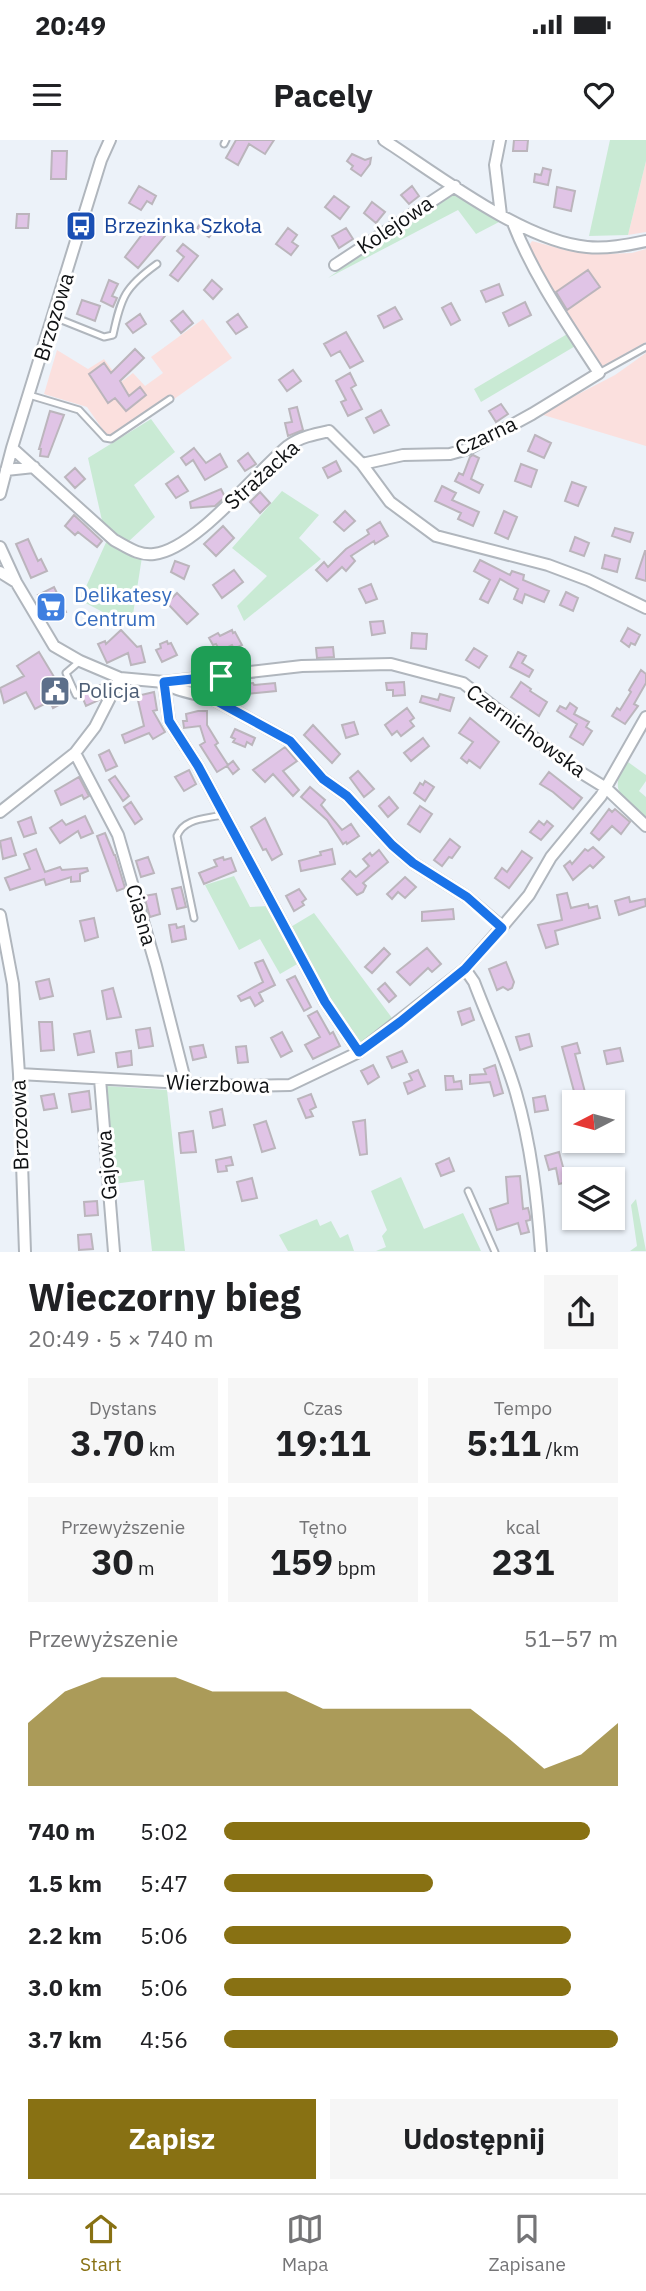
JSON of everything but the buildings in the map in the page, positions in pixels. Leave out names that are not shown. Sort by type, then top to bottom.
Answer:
[{"type":"street","name":"Brzozowa","points":[[0,494],[12,447],[101,160],[110,140]]},
{"type":"street","points":[[384,140],[513,223],[556,241],[587,247],[620,247],[646,241]]},
{"type":"street","points":[[500,140],[495,165],[501,215]]},
{"type":"street","name":"Kolejowa","points":[[335,265],[455,186]]},
{"type":"street","points":[[513,223],[527,257],[599,373]]},
{"type":"street","name":"Czarna","points":[[362,464],[403,455],[450,454],[468,449],[599,373]]},
{"type":"street","name":"Strażacka","points":[[12,447],[114,540],[132,550],[155,554],[170,550],[207,524],[290,444],[308,435],[329,431],[362,464],[390,502],[436,536],[548,565],[588,580],[646,608]]},
{"type":"street","points":[[6,470],[34,467]]},
{"type":"street","name":"Czernichowska","points":[[0,547],[16,582],[54,646],[80,661],[120,678],[164,682],[302,666],[391,664],[463,684],[572,767],[606,788],[646,826]]},
{"type":"street","name":"Czernichowska","points":[[0,572],[16,582]]},
{"type":"street","points":[[213,699],[221,676]]},
{"type":"street","points":[[0,812],[75,753],[95,727],[120,678]]},
{"type":"street","points":[[164,682],[170,687],[196,692],[213,699],[290,741],[323,779],[347,796],[392,845],[413,863],[467,897],[502,928]]},
{"type":"street","points":[[164,682],[169,721],[198,766],[325,1002],[359,1052]]},
{"type":"street","name":"Wierzbowa","points":[[19,1074],[186,1084],[290,1085],[359,1052],[465,969],[502,928],[529,895],[551,857],[601,796],[646,717]]},
{"type":"street","name":"Ciasna","points":[[75,753],[118,835],[156,966],[186,1084]]},
{"type":"street","name":"Brzozowa","points":[[0,915],[13,984],[19,1074],[24,1251]]},
{"type":"street","points":[[465,969],[474,982],[516,1093],[530,1149],[541,1251]]},
{"type":"street","name":"Gajowa","points":[[100,1079],[114,1251]]},
{"type":"lane","points":[[54,317],[104,337],[113,335],[121,300],[135,280],[157,264]]},
{"type":"lane","name":"Czarna","points":[[599,373],[646,347]]},
{"type":"lane","points":[[29,395],[79,410],[105,438],[111,439],[170,399]]},
{"type":"lane","points":[[76,695],[66,674],[80,661]]},
{"type":"lane","points":[[194,918],[177,836],[180,828],[187,823],[224,814]]},
{"type":"lane","points":[[468,1191],[495,1251]]},
{"type":"shaded area","points":[[646,161],[646,232],[628,235]]},
{"type":"shaded area","points":[[532,241],[569,251],[604,254],[632,253],[646,249],[646,342],[601,367],[552,294],[528,247]]},
{"type":"shaded area","points":[[203,319],[232,358],[112,443],[87,407],[44,394],[57,350],[88,369],[104,359],[121,382],[133,373],[145,386],[163,373],[151,357]]},
{"type":"shaded area","points":[[646,353],[646,446],[540,414],[615,375]]},
{"type":"green space","points":[[610,140],[646,140],[646,161],[628,235],[589,236]]},
{"type":"green space","points":[[452,192],[499,222],[476,234],[458,210],[328,278]]},
{"type":"green space","points":[[569,333],[577,345],[481,402],[474,389]]},
{"type":"green space","points":[[151,419],[175,452],[134,485],[155,517],[128,542],[103,525],[88,458]]},
{"type":"green space","points":[[282,491],[319,515],[299,538],[321,559],[244,621],[237,606],[267,576],[232,548]]},
{"type":"green space","points":[[108,538],[142,557],[131,627],[80,600]]},
{"type":"green space","points":[[628,762],[646,775],[646,781],[639,791],[646,797],[646,819],[625,800],[618,788],[621,772]]},
{"type":"green space","points":[[234,876],[250,907],[270,906],[299,963],[280,974],[260,939],[239,950],[205,885]]},
{"type":"green space","points":[[314,913],[392,1018],[364,1043],[357,1040],[330,1003],[289,928]]},
{"type":"green space","points":[[106,1086],[167,1090],[185,1251],[152,1251],[144,1180],[113,1184]]},
{"type":"green space","points":[[401,1177],[424,1229],[463,1213],[481,1251],[376,1251],[386,1247],[382,1236],[387,1230],[371,1191]]},
{"type":"green space","points":[[636,1199],[646,1251],[630,1251],[637,1246],[631,1205]]},
{"type":"green space","points":[[317,1219],[320,1226],[331,1221],[340,1238],[348,1234],[354,1251],[288,1251],[279,1235]]},
{"type":"place","name":"Brzezinka Szkoła","points":[[81,226]]},
{"type":"place","name":"Delikatesy Centrum","points":[[51,607]]},
{"type":"place","name":"Policja","points":[[55,691]]},
{"type":"route","points":[[221,676],[213,699],[290,741],[323,779],[347,796],[392,845],[413,863],[467,897],[502,928],[465,969],[359,1052],[325,1002],[198,766],[169,721],[164,682],[221,676]]}]
